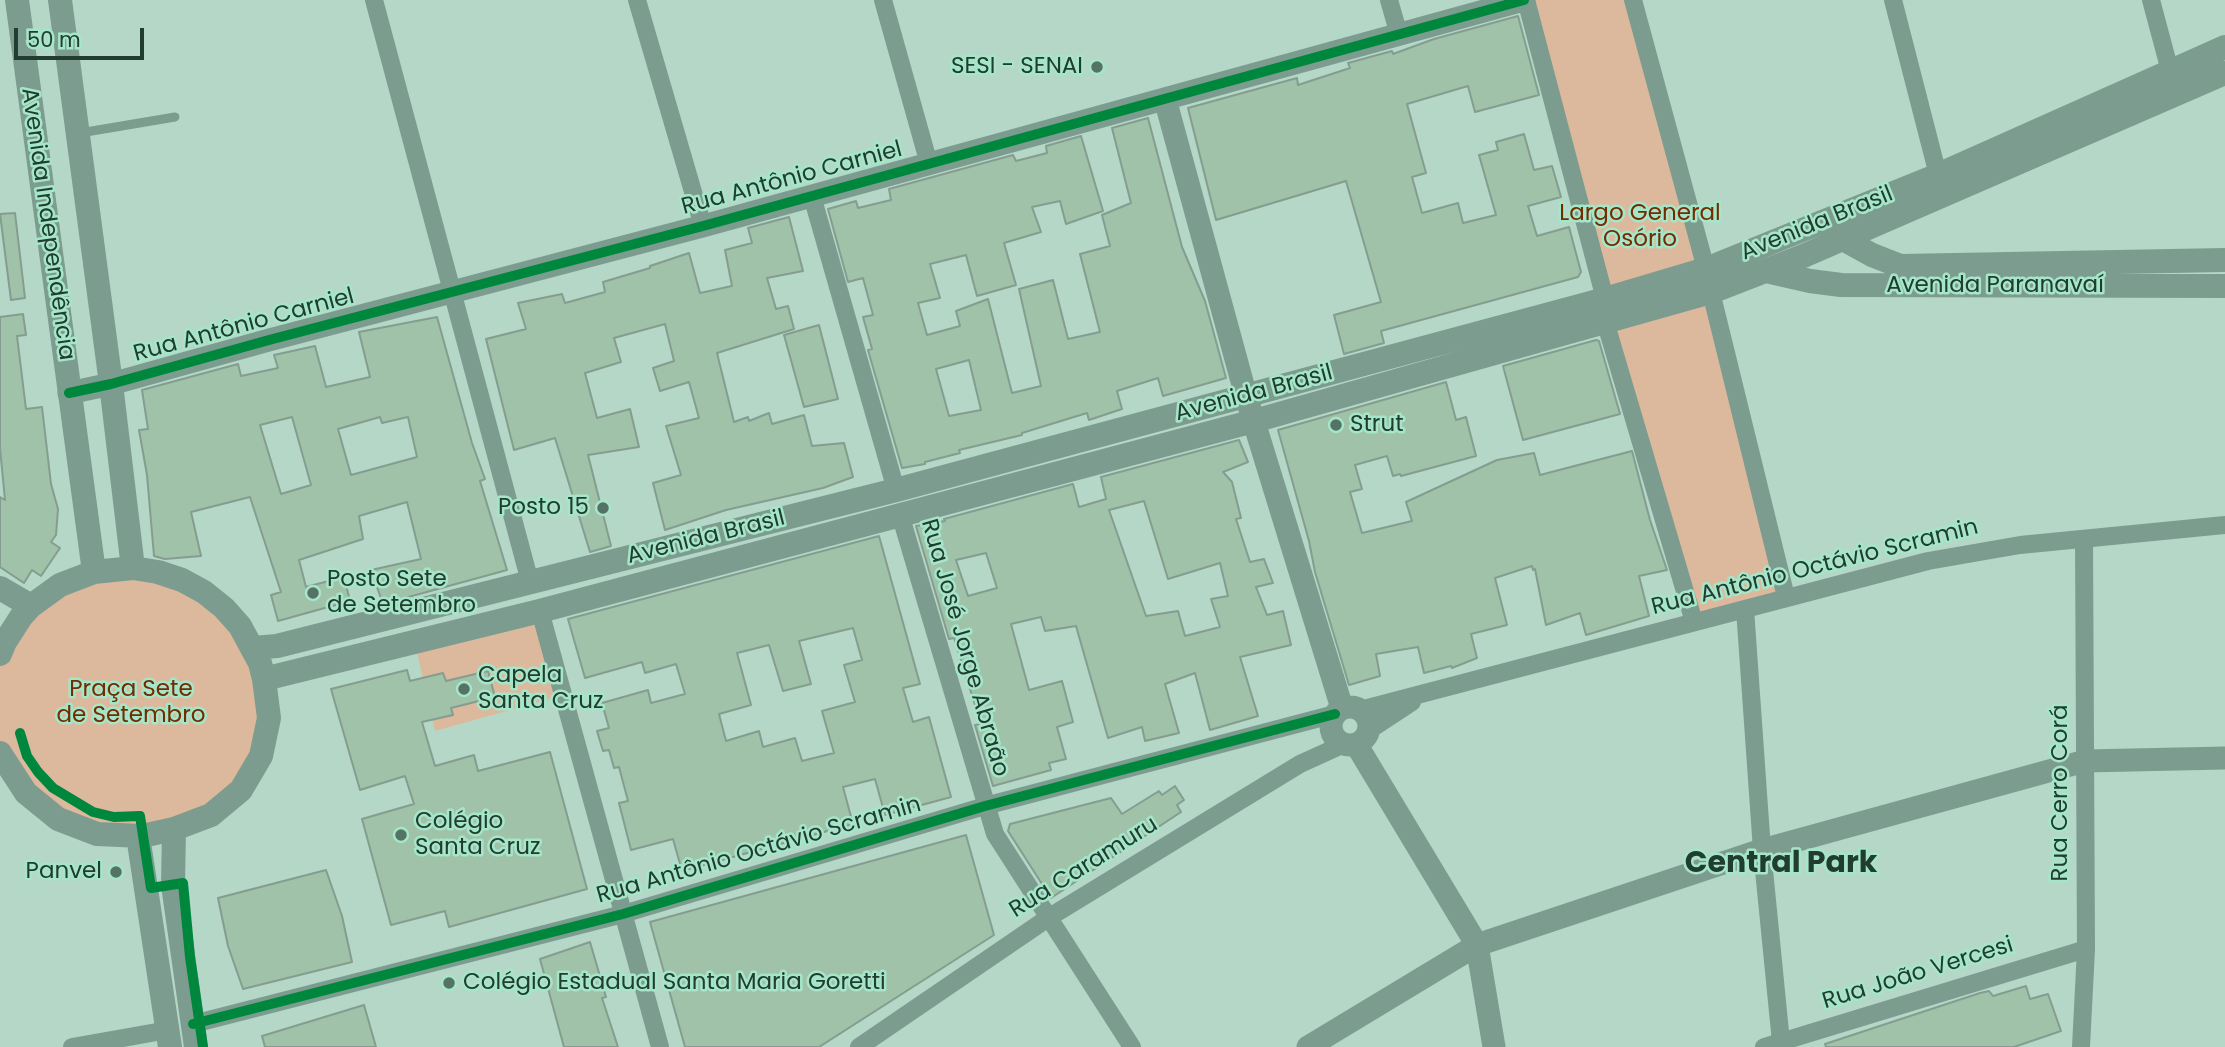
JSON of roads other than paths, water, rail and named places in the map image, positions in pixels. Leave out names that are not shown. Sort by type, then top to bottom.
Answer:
[{"type":"main road","name":"Avenida Independência","points":[[18,0],[94,572]]},
{"type":"main road","name":"Avenida Independência","points":[[60,0],[133,568]]},
{"type":"main road","name":"Avenida Brasil","points":[[253,648],[277,646],[530,582],[1254,421],[1605,310],[1708,281],[1766,271],[1835,230],[1938,175],[2225,47]]},
{"type":"main road","name":"Avenida Brasil","points":[[1708,281],[2225,73]]},
{"type":"main road","name":"Avenida Paranavaí","points":[[1835,230],[1872,256],[1900,266],[2225,260]]},
{"type":"main road","name":"Avenida Paranavaí","points":[[1766,271],[1841,285],[2225,286]]},
{"type":"main road","name":"Avenida Brasil","points":[[264,679],[540,611],[1247,396],[1605,310]]},
{"type":"main road","points":[[1,758],[26,793],[58,819],[97,834],[138,836],[174,829],[211,815],[241,790],[261,756],[269,718],[264,679],[253,648],[240,626],[223,607],[204,592],[170,576],[133,568],[94,572],[60,585],[31,606],[2,644]]},
{"type":"main road","points":[[0,588],[31,606]]},
{"type":"main road","points":[[174,829],[173,885],[195,1036]]},
{"type":"main road","points":[[138,836],[169,1039]]},
{"type":"street","points":[[373,0],[530,582]]},
{"type":"street","points":[[637,0],[702,226]]},
{"type":"street","points":[[883,0],[929,164]]},
{"type":"street","points":[[1389,0],[1399,35]]},
{"type":"street","name":"Rua Antônio Carniel","points":[[69,393],[702,226],[1525,0]]},
{"type":"street","points":[[1525,0],[1605,310],[1695,622]]},
{"type":"street","points":[[1633,0],[1708,281],[1786,597]]},
{"type":"street","points":[[1893,0],[1938,175]]},
{"type":"street","points":[[2151,0],[2170,71]]},
{"type":"street","points":[[1165,99],[1254,421],[1351,725],[1476,945],[1494,1047]]},
{"type":"street","name":"Rua José Jorge Abraão","points":[[812,196],[995,834],[1132,1047]]},
{"type":"street","name":"Rua Antônio Octávio Scramin","points":[[195,1036],[624,914],[985,806],[1351,725],[1424,694],[1928,561],[2020,545],[2225,525]]},
{"type":"street","name":"Rua Cerro Corá","points":[[2081,1047],[2086,949],[2084,539]]},
{"type":"street","points":[[1745,609],[1772,1044]]},
{"type":"street","points":[[540,611],[660,1047]]},
{"type":"street","name":"Rua Caramuru","points":[[859,1047],[1048,918],[1300,764],[1351,725]]},
{"type":"street","points":[[1308,1047],[1476,945],[1762,849],[2085,761],[2225,758]]},
{"type":"street","name":"Rua João Vercesi","points":[[1772,1044],[2086,949]]},
{"type":"street","points":[[72,1047],[169,1039]]},
{"type":"lane","points":[[78,133],[175,117]]},
{"type":"place","name":"SESI - SENAI","points":[[1097,67]]},
{"type":"place","name":"Strut","points":[[1336,425]]},
{"type":"place","name":"Posto 15","points":[[603,508]]},
{"type":"place","name":"Posto Sete de Setembro","points":[[313,593]]},
{"type":"place","name":"Capela Santa Cruz","points":[[464,689]]},
{"type":"place","name":"Colégio Santa Cruz","points":[[401,835]]},
{"type":"place","name":"Panvel","points":[[116,872]]},
{"type":"place","name":"Colégio Estadual Santa Maria Goretti","points":[[449,983]]},
{"type":"district","name":"Central Park","points":[[1781,864]]},
{"type":"park label","name":"Largo General Osório","points":[[1640,227]]},
{"type":"park label","name":"Praça Sete de Setembro","points":[[131,703]]}]
